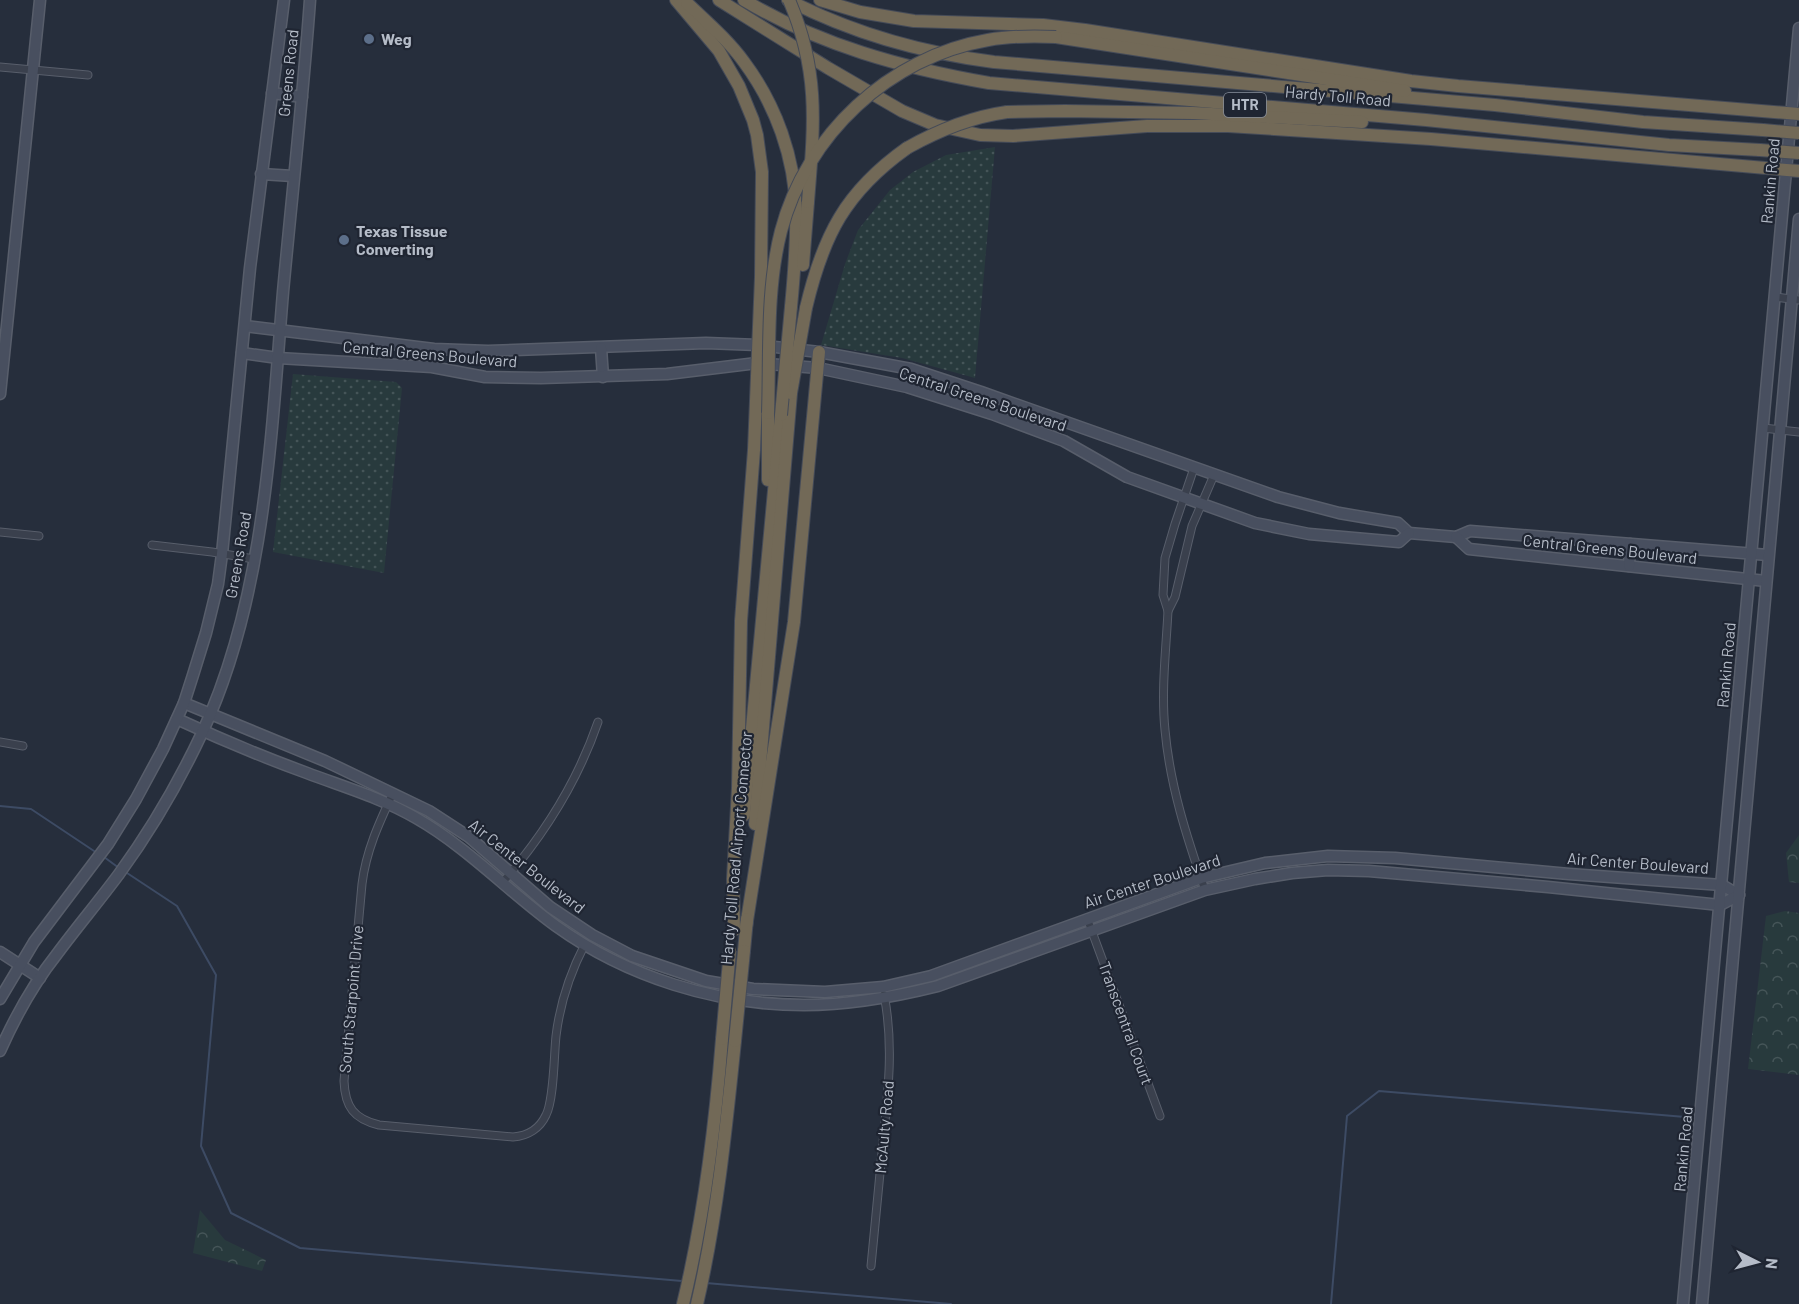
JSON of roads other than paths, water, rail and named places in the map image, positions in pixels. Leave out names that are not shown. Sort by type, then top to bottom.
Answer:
[{"type":"highway","points":[[676,0],[719,51],[747,102],[757,135],[762,185],[758,363],[753,476],[741,621],[738,788],[733,879],[740,929]]},
{"type":"highway","points":[[684,0],[716,30],[744,62],[766,96],[782,133],[792,171],[796,212],[798,308]]},
{"type":"highway","points":[[719,0],[902,111],[935,125],[981,135],[1013,136],[1147,126],[1228,126],[1431,139],[1799,171]]},
{"type":"highway","name":"Hardy Toll Road","points":[[744,0],[809,33],[847,48],[897,64],[954,77],[1008,84],[1426,120],[1669,145],[1799,153]]},
{"type":"highway","points":[[780,414],[798,308],[814,138],[813,91],[805,45],[788,0]]},
{"type":"highway","name":"Hardy Toll Road","points":[[788,0],[873,36],[969,59],[1495,105],[1643,122],[1799,134]]},
{"type":"highway","points":[[820,0],[860,12],[914,21],[1044,25],[1434,84],[1795,114]]},
{"type":"highway","points":[[780,414],[771,298],[776,251],[791,200],[818,149],[839,123],[887,81],[930,58],[987,40],[1014,37],[1056,37],[1495,105]]},
{"type":"highway","points":[[798,308],[829,234],[846,206],[879,170],[907,148],[938,131],[963,121],[1007,112],[1153,112],[1346,122],[1426,120]]},
{"type":"highway","name":"Hardy Toll Road Airport Connector","points":[[697,1302],[726,1132],[744,951],[740,929],[766,534],[780,414],[791,393],[798,308]]},
{"type":"highway","points":[[740,929],[794,622],[819,352]]},
{"type":"highway","name":"Hardy Toll Road Airport Connector","points":[[683,1301],[692,1262],[716,1119],[730,950],[740,929],[780,414]]},
{"type":"street","points":[[0,394],[40,0]]},
{"type":"street","name":"Greens Road","points":[[0,999],[34,942],[108,844],[136,799],[184,703],[206,633],[218,584],[222,554],[261,174],[284,0]]},
{"type":"street","name":"Greens Road","points":[[0,1051],[40,978],[55,955],[129,860],[148,832],[188,761],[203,731],[241,622],[261,517],[278,357],[310,0]]},
{"type":"street","name":"Rankin Road","points":[[1683,1304],[1785,170],[1795,114],[1799,28]]},
{"type":"street","points":[[0,67],[88,75]]},
{"type":"street","points":[[272,93],[302,96]]},
{"type":"street","points":[[261,174],[293,176]]},
{"type":"street","name":"Rankin Road","points":[[1702,1304],[1768,555],[1796,299],[1799,219]]},
{"type":"street","points":[[1775,297],[1796,299]]},
{"type":"street","name":"Central Greens Boulevard","points":[[245,326],[434,349],[488,351],[706,343],[758,345],[819,352],[912,369],[1214,476],[1278,497],[1329,510],[1398,522],[1410,533],[1456,537],[1470,531],[1768,555]]},
{"type":"street","points":[[601,348],[603,377]]},
{"type":"street","points":[[432,367],[434,349]]},
{"type":"street","name":"Central Greens Boulevard","points":[[242,353],[432,367],[485,377],[603,377],[667,374],[758,363],[818,368],[907,387],[1053,436],[1127,477],[1255,523],[1309,534],[1399,542],[1410,533]]},
{"type":"street","points":[[907,387],[912,369]]},
{"type":"street","points":[[1763,428],[1799,432]]},
{"type":"street","points":[[1194,468],[1165,558],[1163,595],[1168,611],[1164,712],[1167,749],[1177,802],[1205,890]]},
{"type":"street","points":[[1168,611],[1174,597],[1192,526],[1214,476]]},
{"type":"street","points":[[0,532],[39,536]]},
{"type":"street","name":"Central Greens Boulevard","points":[[1456,537],[1469,549],[1766,581]]},
{"type":"street","points":[[1629,566],[1630,544]]},
{"type":"street","points":[[152,545],[254,559]]},
{"type":"street","name":"Air Center Boulevard","points":[[184,703],[325,761],[429,811],[469,837],[550,907],[591,935],[632,956],[706,981],[753,989],[884,993],[939,986],[1205,890],[1264,877],[1328,870],[1428,875],[1720,905]]},
{"type":"street","name":"Air Center Boulevard","points":[[177,719],[228,743],[357,790],[417,818],[438,832],[545,918],[585,945],[612,959],[650,976],[692,989],[752,1001],[804,1005],[841,1004],[884,993],[1201,878],[1265,862],[1328,856],[1395,858],[1722,885],[1739,895]]},
{"type":"street","points":[[502,883],[540,835],[567,795],[598,722]]},
{"type":"street","points":[[0,742],[24,746]]},
{"type":"street","name":"South Starpoint Drive","points":[[393,793],[364,865],[344,1067],[344,1091],[356,1115],[370,1123],[380,1125],[513,1137],[521,1136],[536,1128],[548,1112],[556,1034],[564,992],[585,945]]},
{"type":"street","points":[[1328,856],[1328,870]]},
{"type":"street","points":[[1428,875],[1429,861]]},
{"type":"street","points":[[1569,889],[1571,873]]},
{"type":"street","points":[[1720,905],[1739,895]]},
{"type":"street","name":"Transcentral Court","points":[[1087,918],[1160,1116]]},
{"type":"street","points":[[585,945],[591,935]]},
{"type":"street","points":[[0,952],[40,978]]},
{"type":"street","points":[[994,952],[1000,964]]},
{"type":"street","points":[[752,1001],[753,989]]},
{"type":"street","name":"McAulty Road","points":[[871,1266],[889,1066],[890,1042],[884,993]]},
{"type":"street","points":[[1704,1082],[1721,1084]]},
{"type":"street","points":[[1694,1198],[1712,1194]]},
{"type":"waterway","points":[[0,806],[31,809],[97,853]]},
{"type":"waterway","points":[[104,857],[119,868]]},
{"type":"waterway","points":[[124,871],[177,906],[216,975],[201,1146],[231,1213],[300,1248],[682,1281]]},
{"type":"waterway","points":[[1331,1304],[1347,1116],[1379,1091],[1685,1117]]},
{"type":"waterway","points":[[706,1283],[951,1304]]},
{"type":"place","name":"Weg","points":[[369,39]]},
{"type":"place","name":"Texas Tissue Converting","points":[[344,240]]}]
